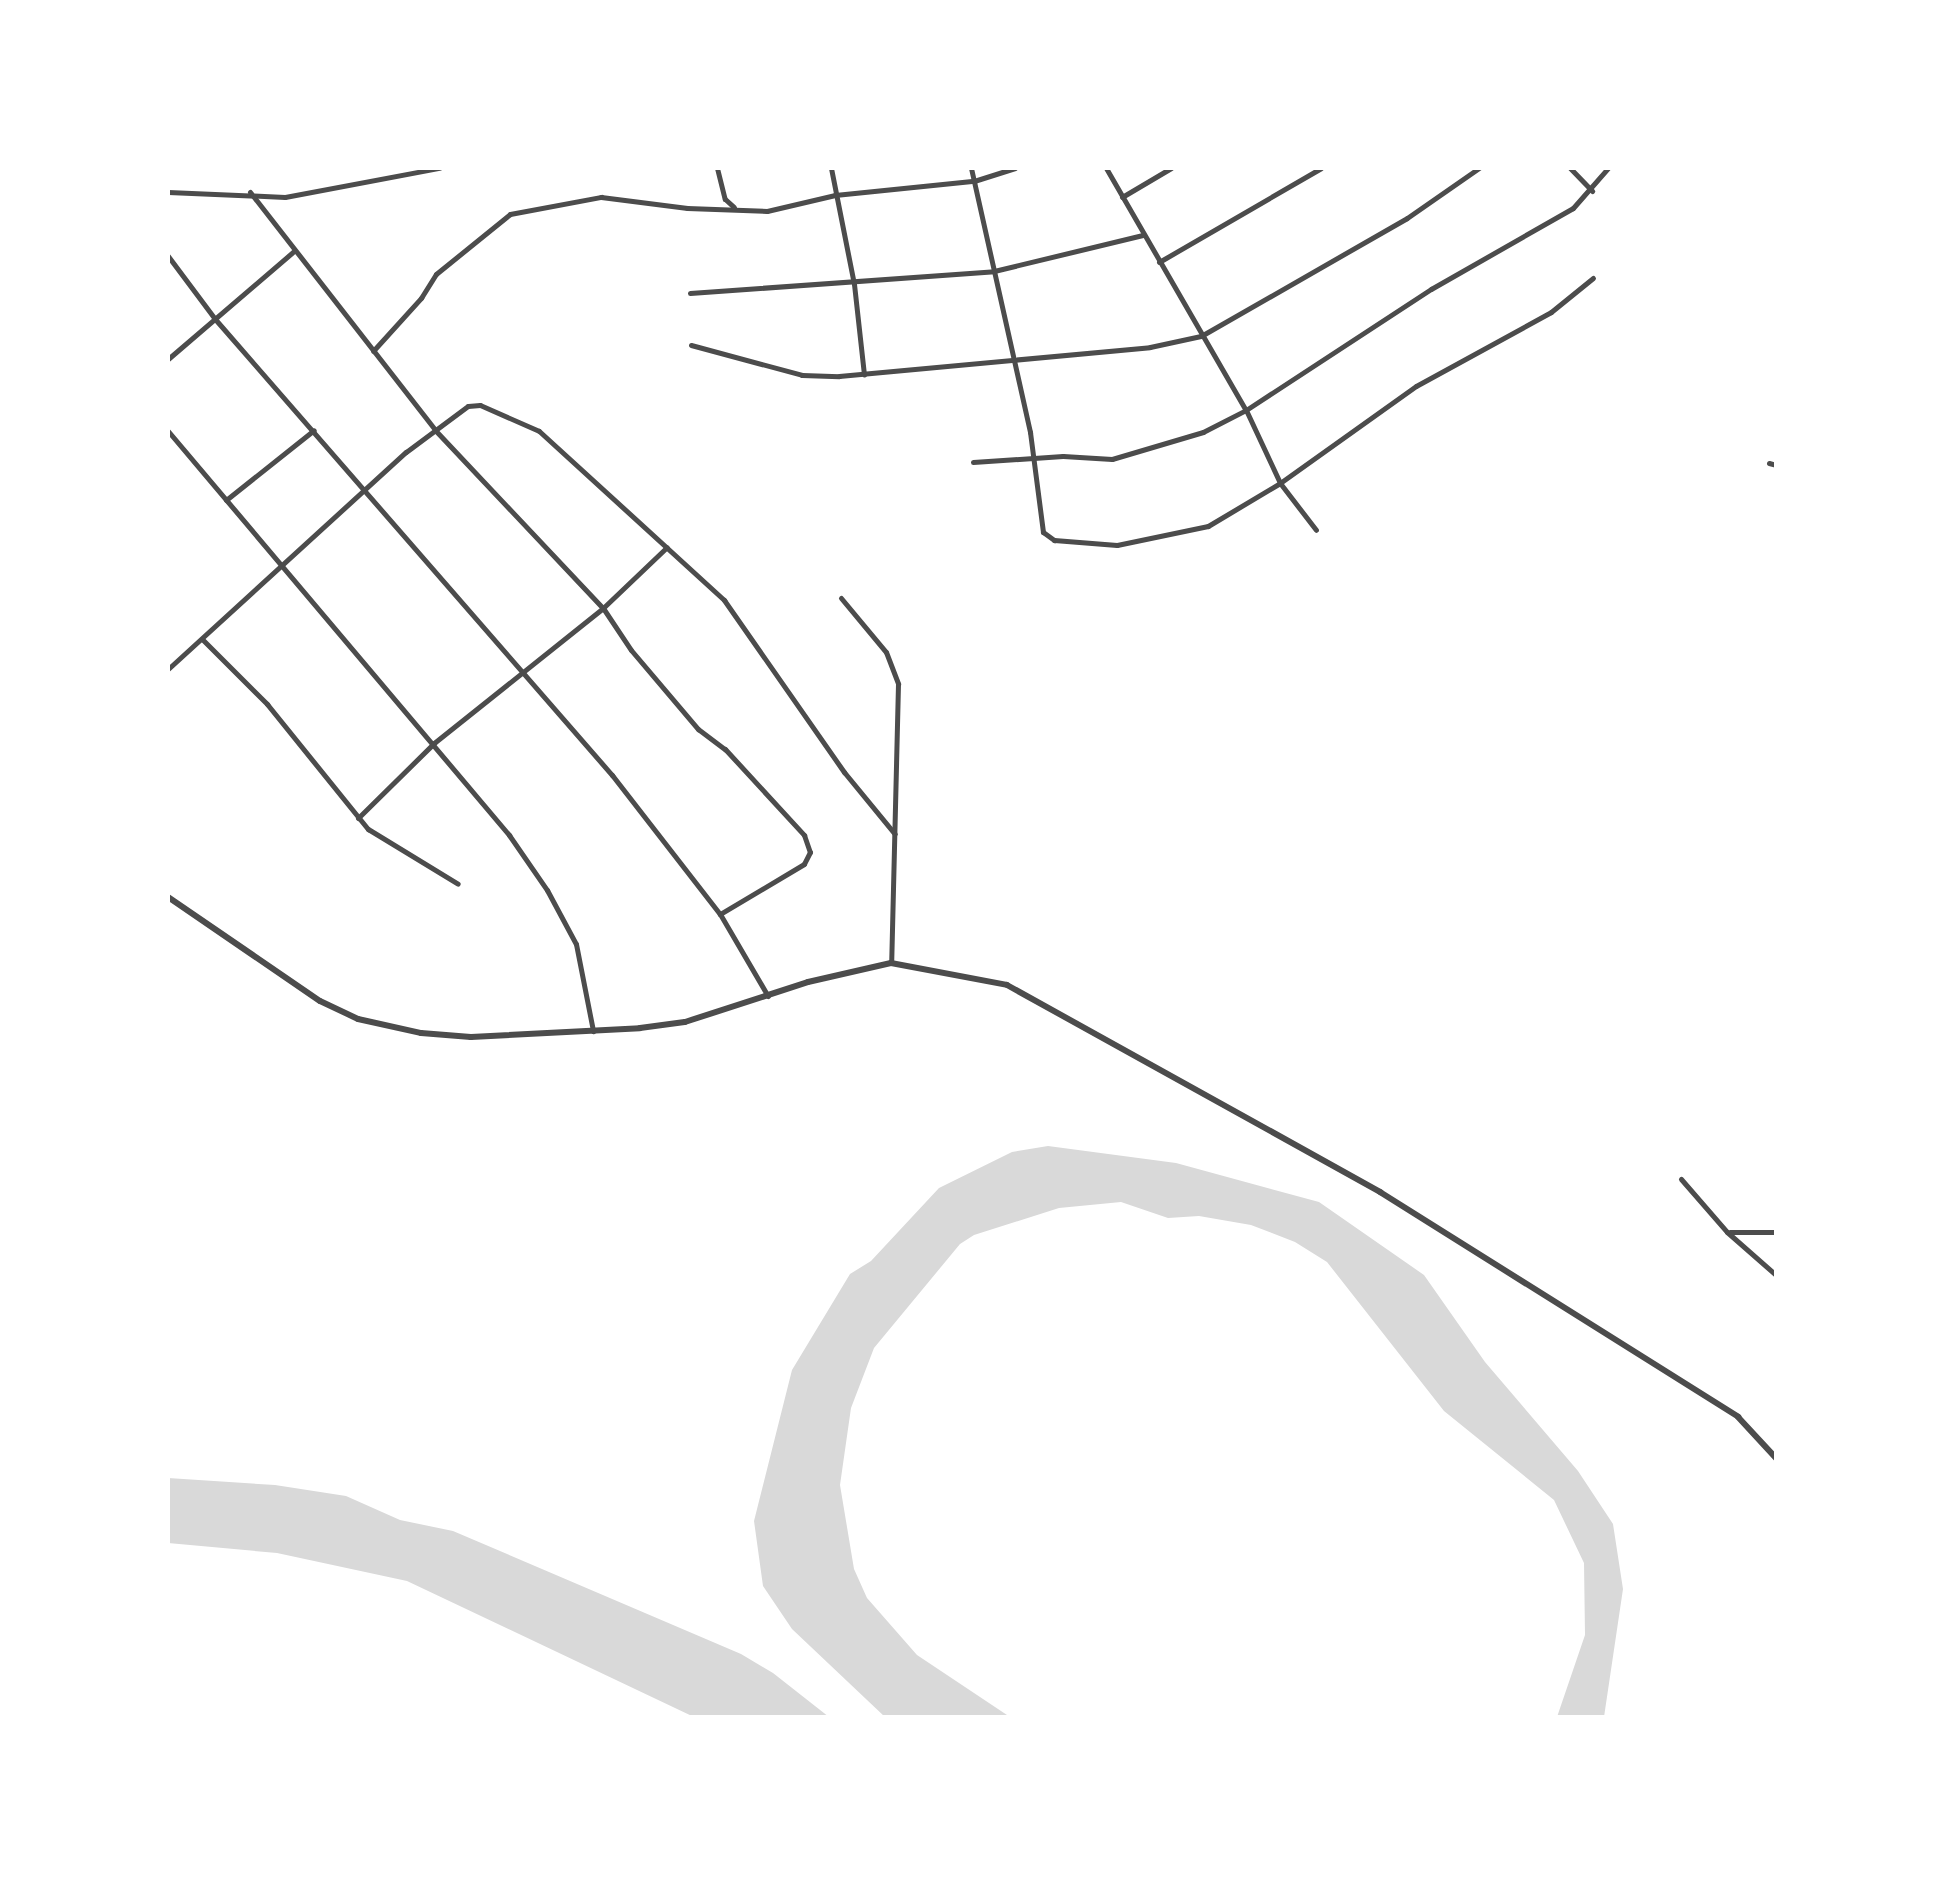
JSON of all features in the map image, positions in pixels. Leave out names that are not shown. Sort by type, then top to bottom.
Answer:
[{"type":"street","points":[[168,192],[250,192],[285,197],[439,168]]},
{"type":"street","points":[[717,168],[726,199],[736,209]]},
{"type":"street","points":[[831,168],[854,284],[864,374]]},
{"type":"street","points":[[970,168],[1033,460],[1043,532],[1048,539],[1117,544],[1202,528],[1280,483],[1416,386],[1551,312],[1593,278]]},
{"type":"street","points":[[373,351],[436,274],[510,214],[600,196],[687,208],[766,211],[835,196],[974,181],[1014,168]]},
{"type":"street","points":[[1106,168],[1246,410],[1280,483],[1316,530]]},
{"type":"street","points":[[1122,197],[1171,168]]},
{"type":"street","points":[[1159,262],[1321,168]]},
{"type":"street","points":[[691,344],[802,375],[864,374],[1150,347],[1201,336],[1407,218],[1479,168]]},
{"type":"street","points":[[1570,168],[1592,191]]},
{"type":"street","points":[[974,462],[1112,459],[1203,432],[1246,410],[1431,289],[1573,208],[1592,191],[1608,168]]},
{"type":"street","points":[[250,192],[435,430],[603,608],[630,650],[698,729],[725,748],[807,842],[810,852],[804,864],[720,914]]},
{"type":"street","points":[[690,293],[994,271],[1142,236]]},
{"type":"street","points":[[168,359],[294,251]]},
{"type":"street","points":[[168,256],[215,319],[612,776],[720,914],[768,996]]},
{"type":"street","points":[[168,669],[435,430],[468,406],[480,405],[539,431],[724,600],[844,772],[895,834]]},
{"type":"street","points":[[226,500],[314,430]]},
{"type":"street","points":[[168,431],[478,794],[547,890],[576,944],[593,1031]]},
{"type":"street","points":[[358,818],[434,743],[603,608],[667,546]]},
{"type":"street","points":[[841,598],[894,667],[895,834],[890,963]]},
{"type":"street","points":[[202,640],[268,704],[358,818],[386,843],[458,884]]},
{"type":"street","points":[[168,897],[320,1000],[358,1018],[421,1033],[471,1037],[686,1022],[890,963],[1008,985],[1380,1192],[1738,1417],[1776,1458]]},
{"type":"street","points":[[1681,1179],[1728,1232],[1776,1275]]},
{"type":"street","points":[[1728,1232],[1776,1232]]},
{"type":"shaded area","points":[[1048,1146],[1176,1163],[1319,1202],[1424,1275],[1485,1362],[1578,1471],[1613,1524],[1623,1589],[1604,1717],[1557,1717],[1585,1635],[1584,1563],[1554,1500],[1444,1411],[1327,1262],[1295,1242],[1251,1225],[1199,1216],[1168,1218],[1121,1202],[1059,1208],[974,1235],[960,1244],[874,1348],[851,1408],[840,1485],[854,1569],[867,1598],[917,1655],[1010,1717],[885,1717],[792,1629],[763,1586],[754,1521],[792,1370],[850,1274],[871,1261],[939,1188],[1012,1152]]},
{"type":"shaded area","points":[[168,1478],[275,1485],[346,1496],[400,1520],[453,1531],[741,1654],[773,1673],[829,1717],[694,1717],[407,1581],[277,1553],[168,1543]]}]
